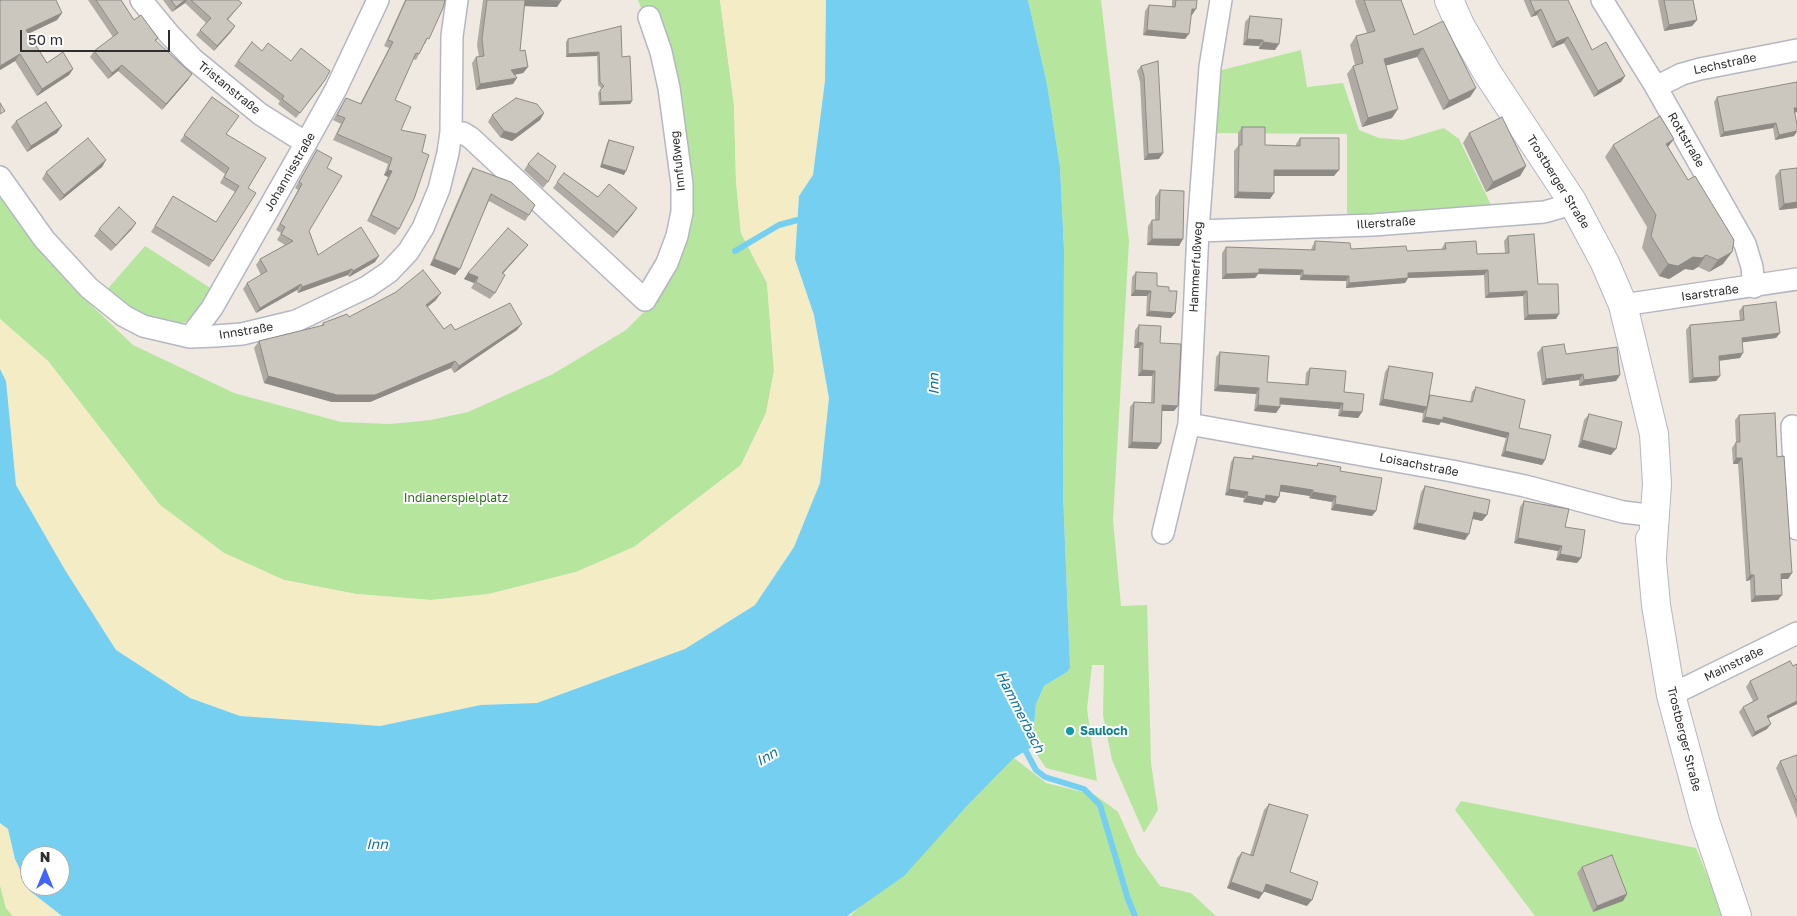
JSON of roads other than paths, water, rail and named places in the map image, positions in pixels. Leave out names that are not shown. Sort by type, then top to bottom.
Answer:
[{"type":"main road","name":"Trostberger Straße","points":[[1449,0],[1460,25],[1488,74],[1572,201],[1605,263],[1623,305],[1654,434],[1658,484],[1652,557]]},
{"type":"main road","name":"Trostberger Straße","points":[[1639,376],[1656,604],[1671,695],[1708,831],[1737,916]]},
{"type":"street","name":"Tristanstraße","points":[[141,0],[193,59],[260,114],[306,143]]},
{"type":"street","name":"Johannisstraße","points":[[190,337],[212,308],[306,143],[336,89],[378,0]]},
{"type":"street","name":"Innstraße","points":[[0,177],[44,239],[96,293],[124,316],[143,326],[190,337],[242,334],[296,321],[359,291],[389,272],[408,252],[423,228],[439,189],[451,132],[452,36],[457,0]]},
{"type":"street","name":"Hammerfußweg","points":[[1163,533],[1189,424],[1198,231],[1210,67],[1221,0]]},
{"type":"street","name":"Rottstraße","points":[[1602,0],[1656,87],[1745,244],[1752,266],[1754,287]]},
{"type":"street","name":"Innfußweg","points":[[451,132],[463,133],[471,138],[645,300],[667,263],[677,236],[682,212],[682,184],[669,88],[661,52],[649,18]]},
{"type":"street","name":"Lechstraße","points":[[1656,87],[1682,74],[1700,69],[1797,50]]},
{"type":"street","name":"Illerstraße","points":[[1198,231],[1373,225],[1544,212],[1562,207],[1572,201]]},
{"type":"street","name":"Isarstraße","points":[[1623,305],[1754,287],[1797,279]]},
{"type":"street","name":"Loisachstraße","points":[[1189,424],[1461,473],[1525,486],[1623,512],[1648,515]]},
{"type":"street","points":[[1792,426],[1797,529]]},
{"type":"street","name":"Mainstraße","points":[[1671,695],[1797,633]]},
{"type":"water","name":"Inn","points":[[826,0],[1028,0],[1047,84],[1060,167],[1064,250],[1063,493],[1070,668],[1067,672],[1044,686],[1036,704],[1032,747],[1014,758],[965,808],[904,876],[847,916],[62,916],[36,896],[70,896],[70,846],[20,846],[20,870],[15,859],[8,829],[0,823],[0,369],[6,381],[16,485],[65,570],[116,650],[190,698],[240,716],[380,726],[481,705],[537,703],[685,649],[755,605],[794,547],[820,483],[829,398],[814,315],[795,259],[799,196],[813,175],[825,81]]},
{"type":"waterway","points":[[735,251],[779,225],[805,218]]},
{"type":"waterway","name":"Hammerbach","points":[[1022,744],[1036,770],[1045,777],[1084,789],[1100,805],[1128,899],[1135,916]]},
{"type":"place","name":"Sauloch","points":[[1070,731]]},
{"type":"park label","name":"Indianerspielplatz","points":[[456,498]]}]
